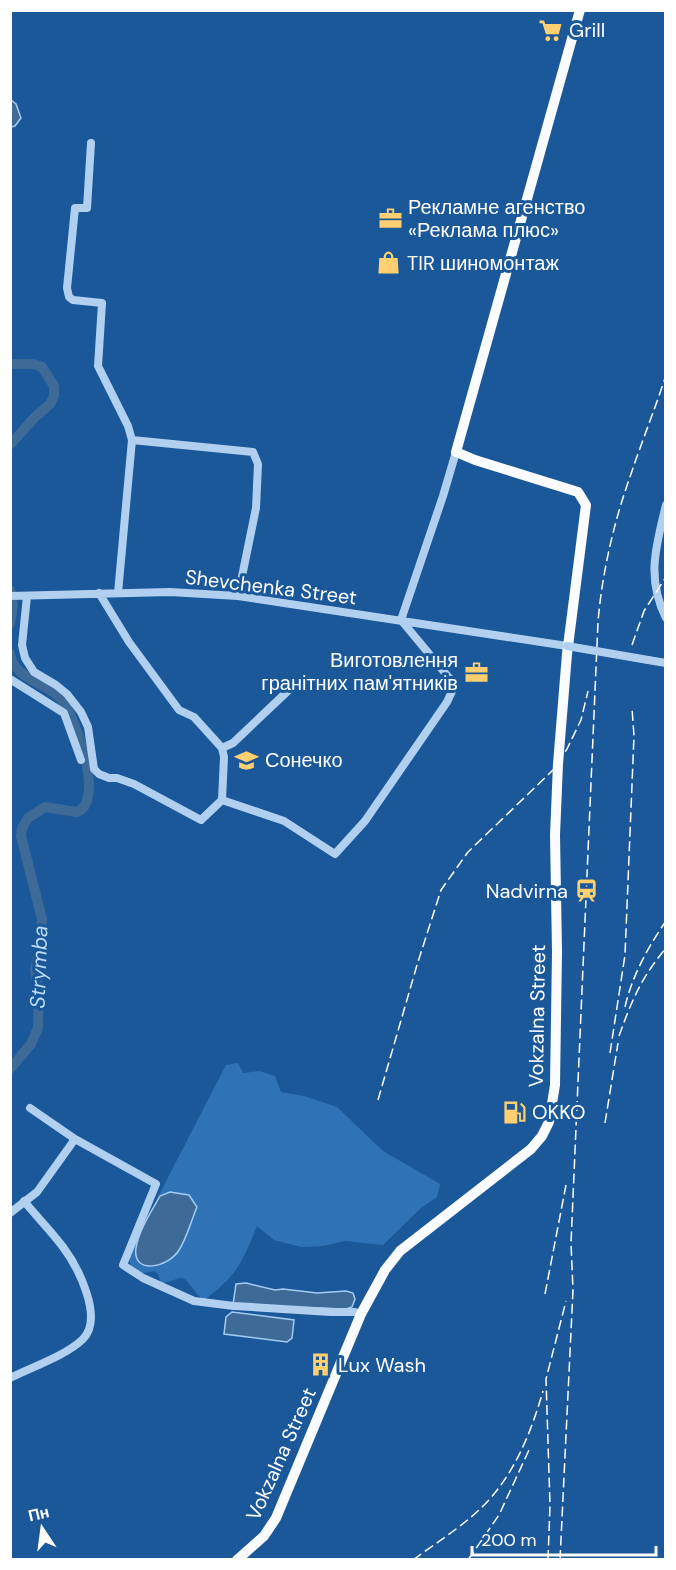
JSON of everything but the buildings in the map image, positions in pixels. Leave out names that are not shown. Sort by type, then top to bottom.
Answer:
[{"type":"main road","points":[[456,452],[580,10]]},
{"type":"main road","name":"Vokzalna Street","points":[[237,1560],[264,1536],[276,1518],[361,1314],[385,1270],[400,1251],[531,1149],[542,1136],[549,1122],[554,1096],[557,952],[555,835],[558,764],[567,654],[586,505],[578,492],[456,452]]},
{"type":"street","points":[[92,143],[87,208],[75,208],[67,288],[69,297],[73,300],[102,303],[98,366],[128,426],[132,440],[118,593]]},
{"type":"street","points":[[132,440],[253,452],[258,464],[256,508],[238,596]]},
{"type":"street","points":[[222,800],[284,821],[335,854],[365,821],[447,702],[456,685],[401,620],[456,452]]},
{"type":"street","points":[[666,505],[655,548],[653,574],[657,597],[666,618]]},
{"type":"street","name":"Shevchenka Street","points":[[10,596],[170,592],[238,596],[419,622],[666,663]]},
{"type":"street","points":[[24,596],[22,645],[25,658],[34,672],[56,684],[81,712],[90,735],[94,769],[109,778],[117,778],[134,784],[201,820],[222,800],[224,757],[222,748],[194,717],[179,710],[129,642],[99,593]]},
{"type":"street","points":[[10,679],[64,713],[81,760]]},
{"type":"street","points":[[222,748],[232,743],[292,687],[303,683]]},
{"type":"street","points":[[30,1108],[75,1139],[156,1184],[123,1264],[143,1278],[194,1300],[234,1306],[361,1314]]},
{"type":"street","points":[[10,1213],[36,1192],[75,1139]]},
{"type":"street","points":[[10,1378],[75,1346],[86,1337],[92,1320],[88,1299],[69,1257],[24,1202]]},
{"type":"shaded area","points":[[10,99],[16,104],[21,118],[15,126],[11,127]]},
{"type":"shaded area","points":[[238,1063],[243,1073],[259,1071],[275,1076],[281,1092],[304,1096],[337,1107],[383,1151],[440,1184],[437,1197],[421,1208],[383,1245],[345,1241],[323,1246],[301,1247],[274,1240],[257,1226],[237,1268],[224,1284],[203,1301],[185,1279],[180,1278],[161,1284],[155,1271],[131,1275],[129,1253],[226,1065]]},
{"type":"shaded area","points":[[170,1192],[189,1195],[197,1207],[184,1240],[174,1256],[160,1264],[145,1265],[140,1263],[136,1257],[140,1235],[160,1196]]},
{"type":"shaded area","points":[[246,1283],[275,1290],[317,1293],[346,1291],[353,1293],[355,1299],[352,1307],[346,1309],[233,1305],[236,1284]]},
{"type":"shaded area","points":[[232,1312],[294,1320],[292,1338],[287,1342],[224,1334],[226,1317]]},
{"type":"waterway","name":"Strymba","points":[[10,364],[33,364],[42,367],[54,386],[51,403],[10,445]]},
{"type":"waterway","name":"Strymba","points":[[10,590],[13,606],[10,624]]},
{"type":"waterway","name":"Strymba","points":[[10,653],[12,661],[23,674],[53,692],[66,707],[85,757],[89,792],[85,805],[77,812],[45,807],[28,818],[22,828],[21,836],[42,919],[41,942],[35,970],[39,991],[38,1028],[31,1044],[10,1069]]},
{"type":"railway","points":[[560,1560],[573,1290],[571,1243],[598,622],[606,566],[619,510],[666,375]]},
{"type":"railway","points":[[632,645],[644,611],[666,577]]},
{"type":"railway","points":[[378,1100],[441,890],[468,852],[553,770],[567,749],[581,720],[588,691]]},
{"type":"railway","points":[[610,1053],[625,955],[634,736],[632,708]]},
{"type":"railway","points":[[625,1007],[641,962],[666,921]]},
{"type":"railway","points":[[619,1036],[638,990],[666,948]]},
{"type":"railway","points":[[605,1123],[618,1043]]},
{"type":"railway","points":[[545,1294],[566,1185]]},
{"type":"railway","points":[[548,1560],[550,1505],[546,1379],[566,1301]]},
{"type":"railway","points":[[413,1560],[456,1529],[492,1497],[519,1454],[533,1423],[543,1391]]},
{"type":"railway","points":[[468,1560],[499,1515],[529,1450]]},
{"type":"place","name":"Grill","points":[[551,30]]},
{"type":"place","name":"Рекламне агенство «Реклама плюс»","points":[[390,218]]},
{"type":"place","name":"TIR шиномонтаж","points":[[389,263]]},
{"type":"place","name":"Виготовлення гранітних пам'ятників","points":[[476,672]]},
{"type":"place","name":"Сонечко","points":[[247,760]]},
{"type":"place","name":"Nadvirna","points":[[586,891]]},
{"type":"place","name":"OKKO","points":[[514,1112]]},
{"type":"place","name":"Lux Wash","points":[[320,1365]]}]
